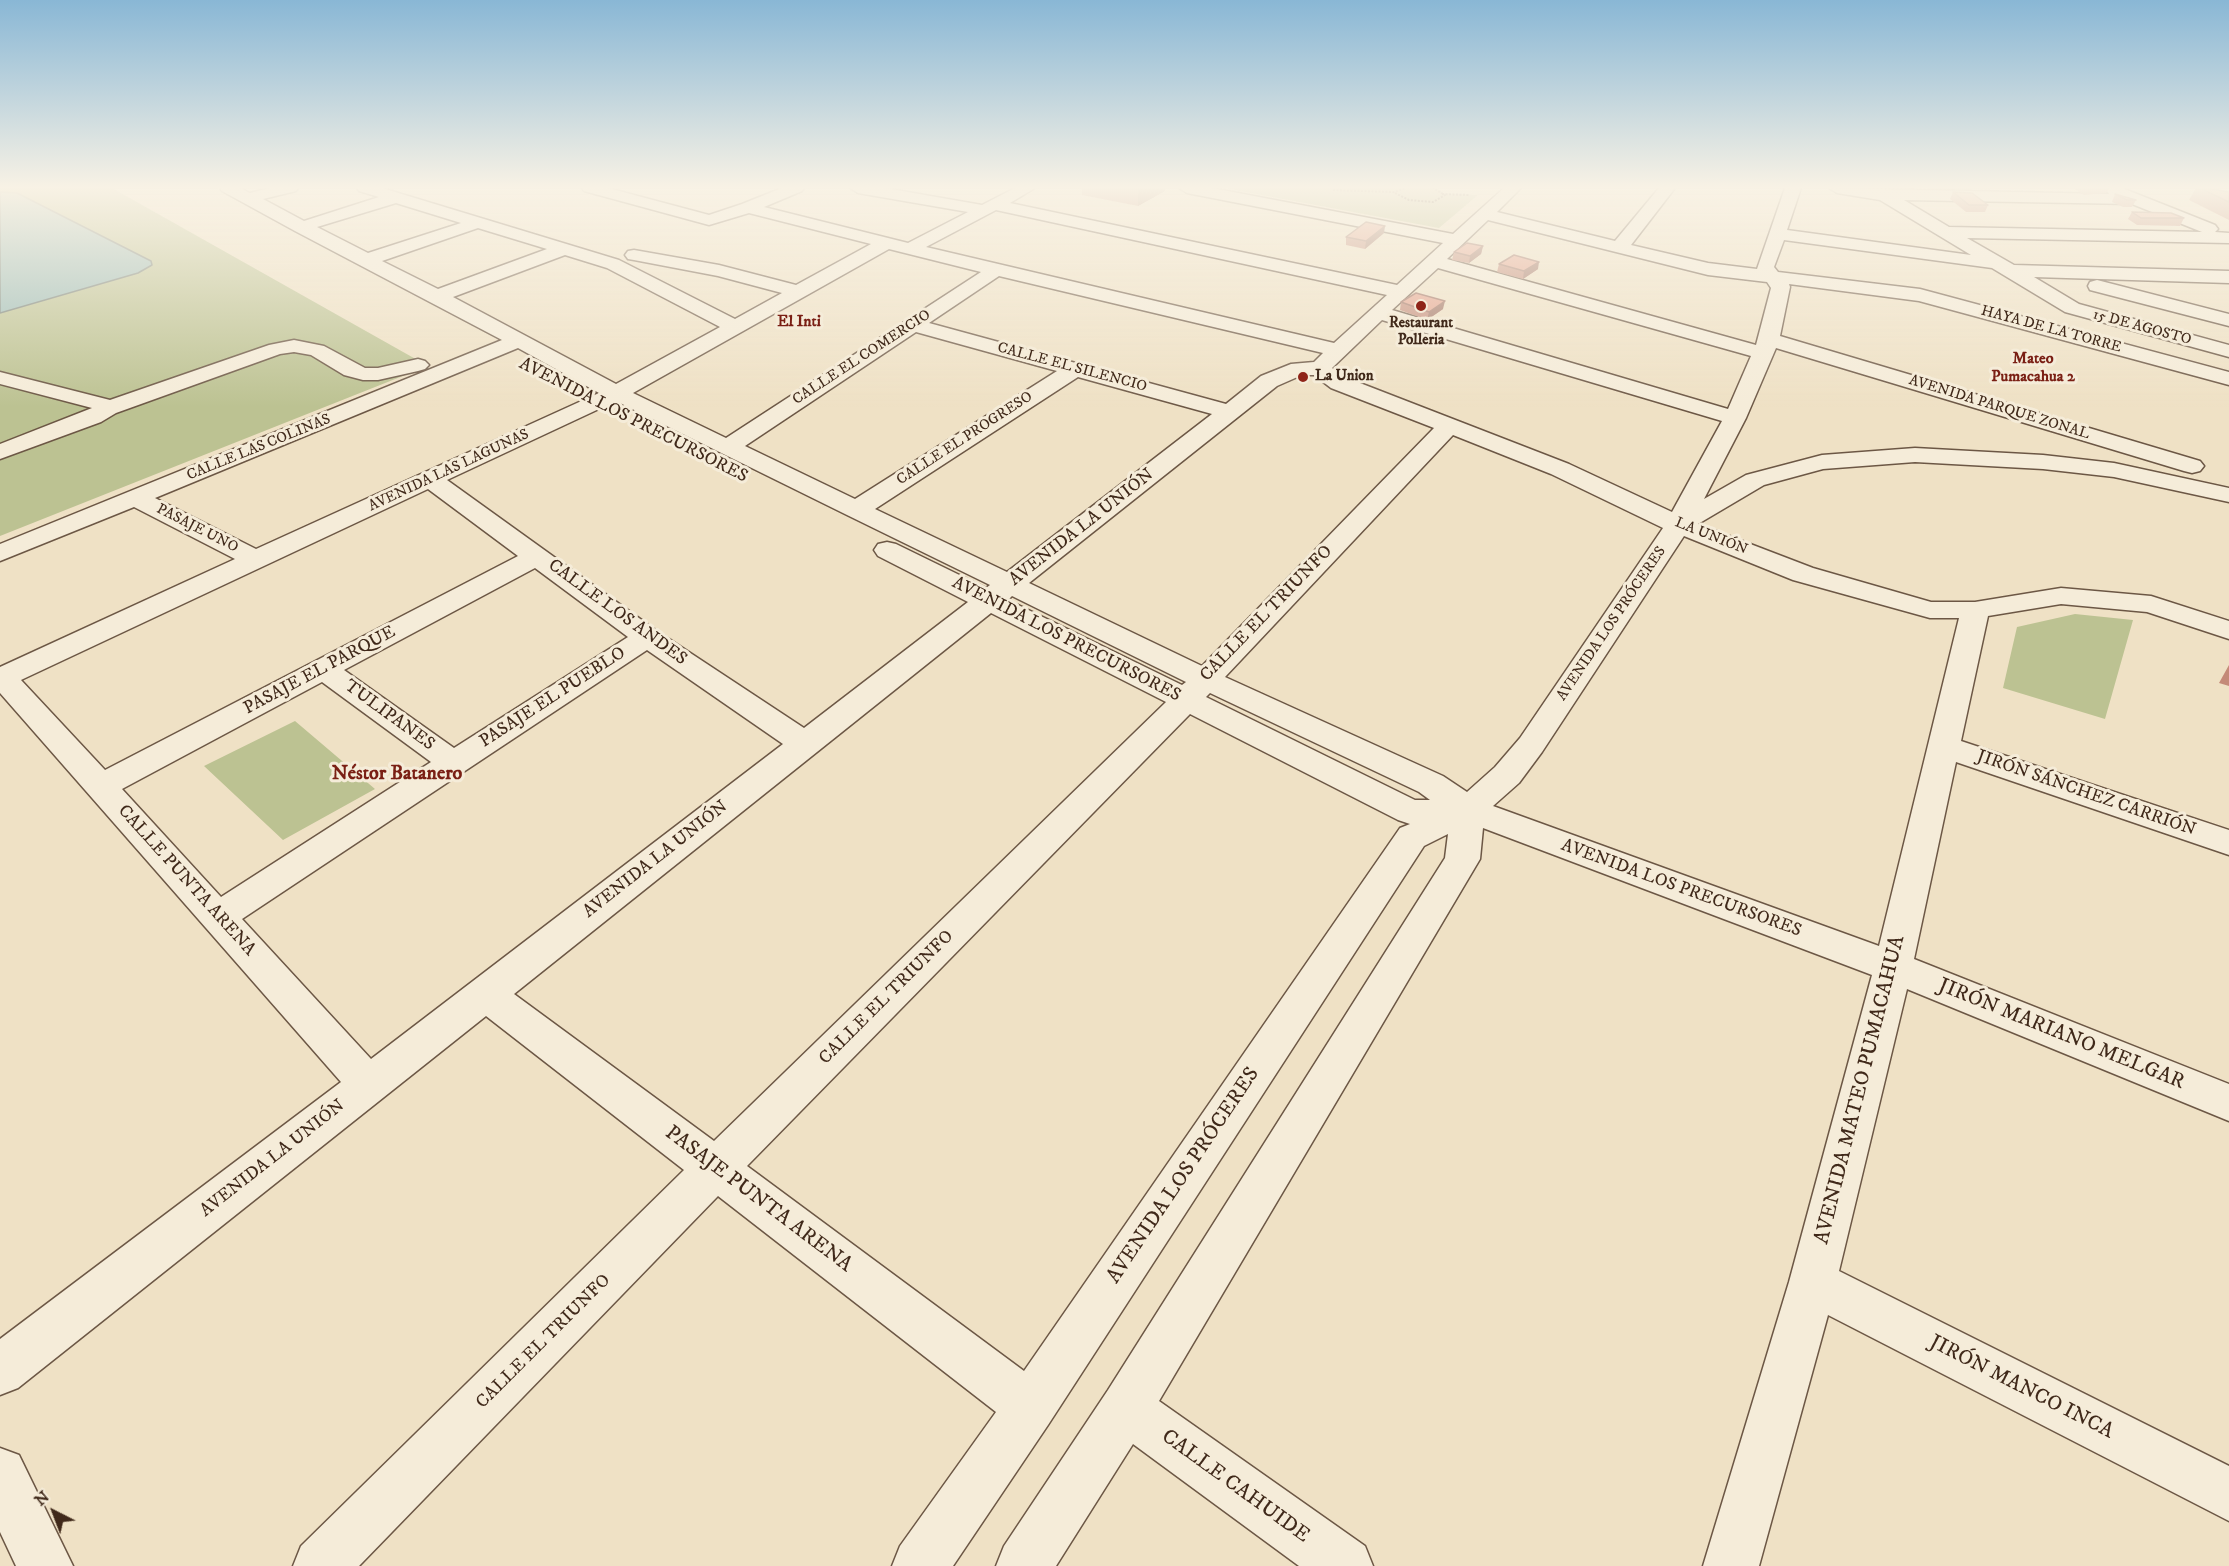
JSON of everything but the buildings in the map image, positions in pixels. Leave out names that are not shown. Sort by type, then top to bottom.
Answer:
[{"type":"street","points":[[368,261],[437,296],[509,337]]},
{"type":"street","points":[[437,296],[531,261]]},
{"type":"street","points":[[603,261],[735,327]]},
{"type":"street","points":[[613,264],[620,261]]},
{"type":"street","points":[[666,261],[718,271],[799,292]]},
{"type":"street","name":"AVENIDA LAS LAGUNAS","points":[[1,678],[605,398],[855,261]]},
{"type":"street","points":[[962,261],[1338,350]]},
{"type":"street","points":[[1249,261],[1401,292]]},
{"type":"street","points":[[1320,368],[1434,261]]},
{"type":"street","name":"AVENIDA PARQUE ZONAL","points":[[1434,261],[1766,346],[2229,477]]},
{"type":"street","name":"HAYA DE LA TORRE","points":[[1674,261],[1708,269],[1920,295],[2229,379]]},
{"type":"street","name":"AVENIDA LOS PRÓCERES","points":[[920,1566],[1030,1407],[1412,837],[1468,810],[1507,775],[1531,745],[1678,525],[1735,418],[1766,346],[1781,287],[1766,268],[1768,261]]},
{"type":"street","points":[[1960,261],[2040,272],[2229,277]]},
{"type":"street","name":"15 DE AGOSTO","points":[[1996,261],[2061,302],[2080,311],[2229,351]]},
{"type":"street","name":"CALLE EL COMERCIO","points":[[728,447],[996,270]]},
{"type":"street","points":[[2040,272],[2229,320]]},
{"type":"street","points":[[2205,276],[2229,290]]},
{"type":"street","points":[[1378,312],[1735,418]]},
{"type":"street","name":"CALLE EL SILENCIO","points":[[913,325],[1230,412]]},
{"type":"street","points":[[0,452],[93,417],[108,408],[276,349],[294,346],[317,350],[352,370],[378,374],[416,366],[509,337]]},
{"type":"street","name":"AVENIDA LOS PRECURSORES","points":[[509,337],[511,361],[728,447],[856,510],[999,592]]},
{"type":"street","name":"CALLE LAS COLINAS","points":[[0,553],[136,498],[509,337]]},
{"type":"street","name":"AVENIDA LA UNIÓN","points":[[0,1370],[486,994],[1269,381],[1299,369],[1320,368]]},
{"type":"street","name":"LA UNIÓN","points":[[1320,368],[1339,383],[1560,469],[1678,525],[1803,574],[1930,610],[1975,610],[2061,596],[2151,604],[2229,630]]},
{"type":"street","name":"CALLE EL PROGRESO","points":[[856,510],[1075,369]]},
{"type":"street","points":[[0,378],[98,402],[108,408]]},
{"type":"street","name":"AVENIDA LOS PRECURSORES","points":[[605,398],[1195,689],[1410,813],[1468,810],[1893,968]]},
{"type":"street","name":"CALLE EL TRIUNFO","points":[[321,1566],[1195,689],[1449,426]]},
{"type":"street","name":"AVENIDA PARQUE ZONAL","points":[[1678,525],[1755,480],[1822,462],[1915,455],[2043,462],[2114,470],[2229,495]]},
{"type":"street","name":"CALLE LOS ANDES","points":[[430,479],[647,637],[805,744]]},
{"type":"street","name":"PASAJE UNO","points":[[136,498],[257,560]]},
{"type":"street","name":"PASAJE EL PARQUE","points":[[101,786],[538,556]]},
{"type":"street","name":"AVENIDA MATEO PUMACAHUA","points":[[1731,1566],[1813,1282],[1893,968],[1975,610]]},
{"type":"street","name":"PASAJE EL PUEBLO","points":[[218,917],[647,637]]},
{"type":"street","name":"TULIPANES","points":[[323,669],[454,763]]},
{"type":"street","name":"CALLE PUNTA ARENA","points":[[1,678],[369,1085]]},
{"type":"street","name":"JIRÓN SÁNCHEZ CARRIÓN","points":[[1943,746],[2229,843]]},
{"type":"street","points":[[1024,1566],[1125,1408],[1462,859],[1468,810]]},
{"type":"street","name":"JIRÓN MARIANO MELGAR","points":[[1893,968],[2229,1103]]},
{"type":"street","name":"PASAJE PUNTA ARENA","points":[[486,994],[1030,1407]]},
{"type":"street","name":"JIRÓN MANCO INCA","points":[[1813,1282],[2229,1494]]},
{"type":"street","name":"CALLE CAHUIDE","points":[[1125,1408],[1345,1566]]},
{"type":"street","points":[[0,1474],[45,1566]]},
{"type":"green space","points":[[0,261],[242,261],[428,366],[0,536]]},
{"type":"green space","points":[[2075,614],[2133,620],[2105,719],[2003,688],[2017,627]]},
{"type":"green space","points":[[295,721],[375,789],[283,840],[204,766]]},
{"type":"water","points":[[0,261],[151,261],[152,265],[138,273],[0,313]]},
{"type":"place","name":"Restaurant Polleria","points":[[1421,306]]},
{"type":"place","name":"La Union","points":[[1303,377]]},
{"type":"district","name":"El Inti","points":[[799,323]]},
{"type":"district","name":"Mateo Pumacahua 2","points":[[2033,369]]},
{"type":"district","name":"Néstor Batanero","points":[[397,775]]}]
